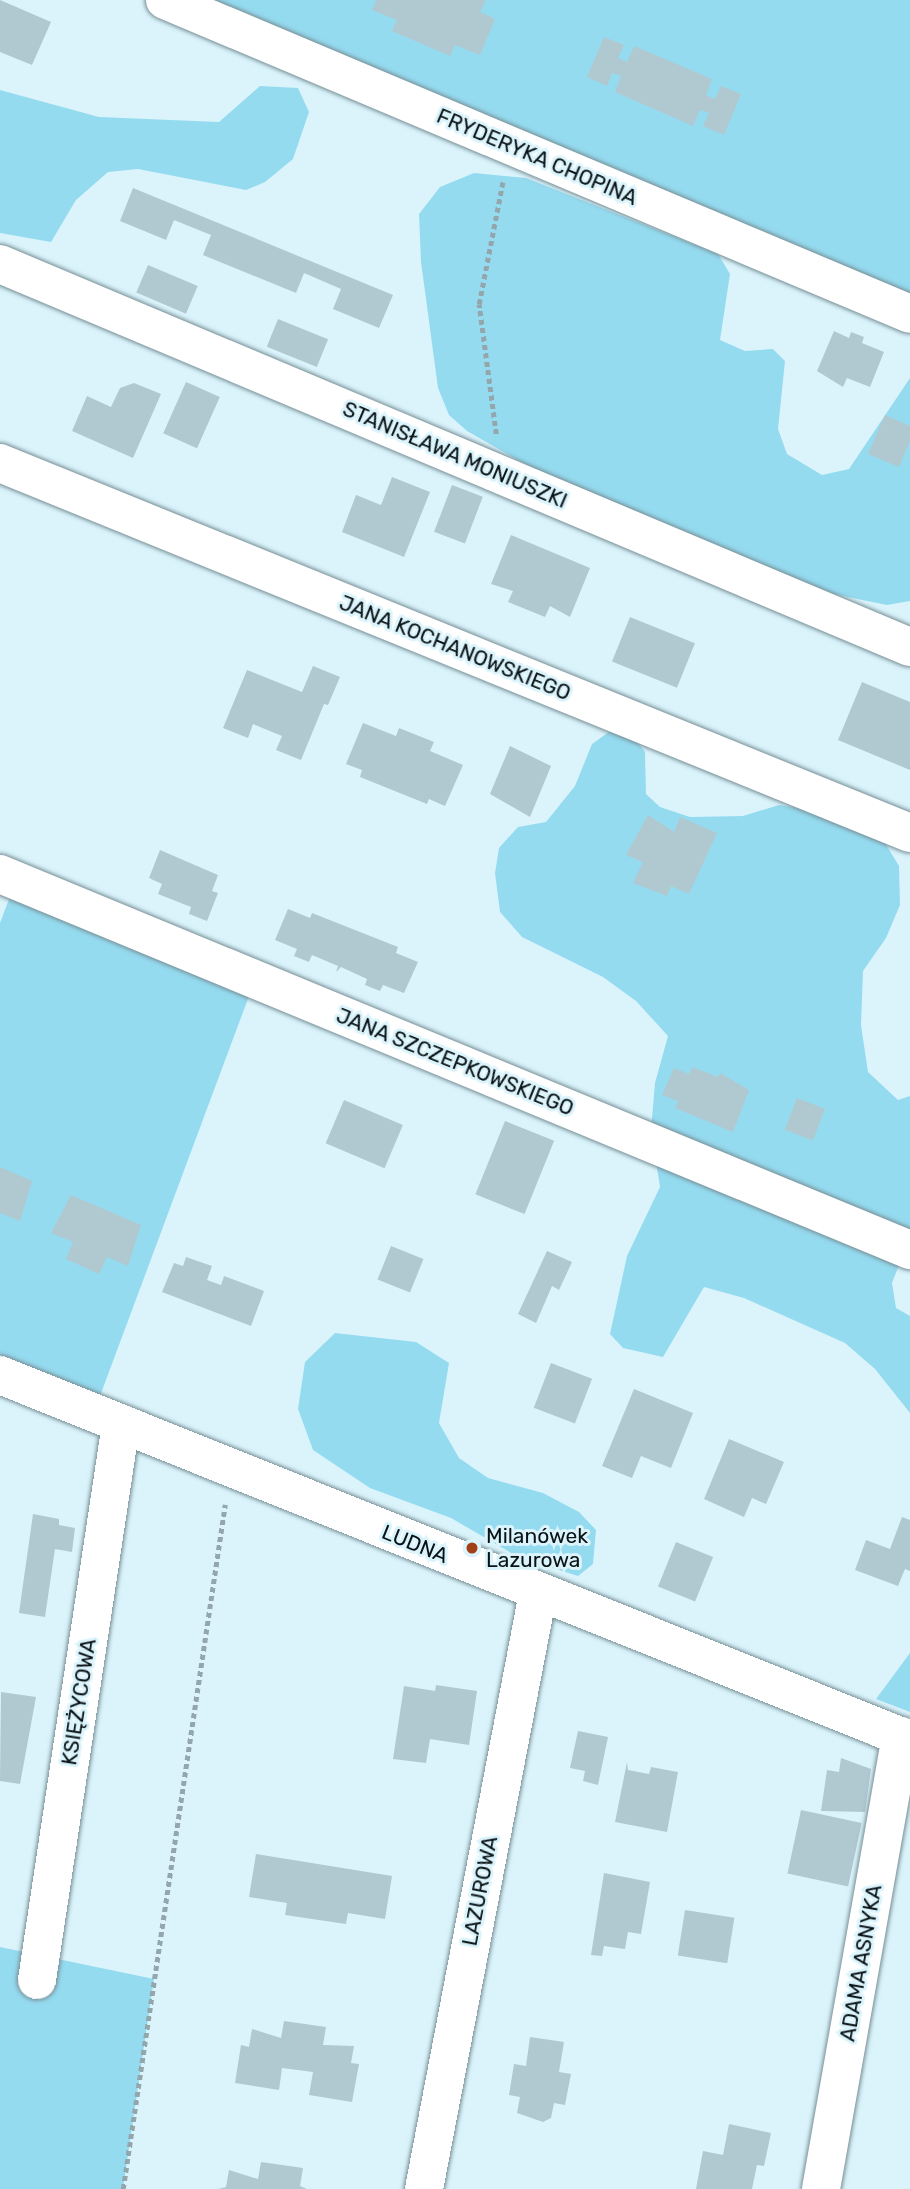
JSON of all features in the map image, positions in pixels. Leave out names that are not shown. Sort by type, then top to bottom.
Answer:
[{"type":"street","name":"FRYDERYKA CHOPINA","points":[[165,0],[910,314]]},
{"type":"street","name":"STANISŁAWA MONIUSZKI","points":[[0,264],[910,647]]},
{"type":"street","name":"JANA KOCHANOWSKIEGO","points":[[0,463],[910,833]]},
{"type":"street","name":"JANA SZCZEPKOWSKIEGO","points":[[0,874],[910,1250]]},
{"type":"street","name":"LUDNA","points":[[0,1375],[905,1738]]},
{"type":"street","name":"KSIĘŻYCOWA","points":[[37,1980],[121,1424]]},
{"type":"street","name":"LAZUROWA","points":[[424,2189],[538,1593]]},
{"type":"street","name":"ADAMA ASNYKA","points":[[821,2189],[905,1738]]},
{"type":"path","points":[[502,475],[479,304],[510,145]]},
{"type":"path","points":[[122,2189],[231,1469]]},
{"type":"shaded area","points":[[206,0],[910,0],[910,299]]},
{"type":"shaded area","points":[[260,86],[298,88],[309,112],[293,159],[265,182],[246,190],[138,169],[108,172],[76,200],[51,242],[0,233],[0,90],[99,117],[219,122]]},
{"type":"shaded area","points":[[474,173],[526,178],[718,254],[730,274],[720,340],[745,351],[773,349],[785,361],[778,429],[787,454],[822,475],[849,469],[910,378],[910,601],[887,605],[833,594],[537,471],[467,431],[449,415],[438,388],[421,262],[419,214],[440,187]]},
{"type":"shaded area","points":[[613,729],[631,734],[645,752],[646,794],[660,807],[690,817],[743,816],[779,805],[804,809],[882,838],[899,866],[900,905],[886,938],[863,971],[861,1025],[868,1072],[898,1100],[910,1096],[910,1237],[892,1283],[896,1308],[910,1316],[910,1413],[875,1369],[845,1343],[744,1298],[704,1287],[663,1357],[623,1348],[610,1334],[627,1256],[660,1187],[651,1130],[655,1083],[668,1036],[636,1001],[603,977],[522,937],[500,912],[495,873],[499,848],[518,827],[546,822],[575,786],[592,744]]},
{"type":"shaded area","points":[[16,881],[255,980],[100,1396],[0,1355],[0,923]]},
{"type":"shaded area","points":[[335,1333],[416,1342],[449,1363],[439,1423],[459,1458],[488,1478],[543,1493],[579,1512],[596,1530],[593,1564],[578,1576],[518,1557],[451,1518],[370,1488],[313,1450],[298,1409],[305,1362]]},
{"type":"shaded area","points":[[910,1653],[910,1712],[876,1699]]},
{"type":"shaded area","points":[[0,1947],[154,1979],[123,2189],[0,2189]]},
{"type":"building","points":[[0,0],[51,22],[32,65],[0,52]]},
{"type":"building","points":[[376,0],[486,0],[480,12],[495,19],[480,55],[455,45],[450,56],[392,31],[397,20],[372,10]]},
{"type":"building","points":[[604,37],[624,45],[618,58],[627,62],[634,46],[712,79],[706,95],[715,99],[721,86],[741,94],[724,135],[703,126],[709,113],[700,110],[693,126],[615,92],[621,76],[612,73],[607,86],[587,77]]},
{"type":"building","points":[[133,188],[393,295],[379,328],[333,309],[341,289],[304,273],[296,293],[203,255],[211,235],[174,220],[166,240],[120,221]]},
{"type":"building","points":[[148,265],[198,286],[186,314],[136,293]]},
{"type":"building","points":[[278,319],[328,339],[317,367],[267,347]]},
{"type":"building","points":[[834,331],[849,338],[851,332],[864,337],[862,343],[884,352],[870,387],[847,378],[843,387],[817,371]]},
{"type":"building","points":[[186,382],[220,397],[197,448],[163,433]]},
{"type":"building","points":[[134,383],[161,394],[133,458],[72,431],[87,396],[111,407],[120,388]]},
{"type":"building","points":[[885,415],[910,426],[910,441],[899,467],[868,454]]},
{"type":"building","points":[[392,477],[430,492],[404,557],[342,532],[356,495],[381,505]]},
{"type":"building","points":[[452,485],[483,497],[465,544],[434,532]]},
{"type":"building","points":[[511,535],[590,568],[570,617],[550,606],[545,617],[508,602],[513,591],[491,584]]},
{"type":"building","points":[[630,617],[695,643],[677,688],[612,662]]},
{"type":"building","points":[[313,666],[340,677],[328,705],[324,704],[301,760],[276,750],[282,736],[253,724],[248,738],[223,728],[247,670],[302,692]]},
{"type":"building","points":[[862,682],[910,702],[910,770],[838,740]]},
{"type":"building","points":[[363,723],[396,736],[399,728],[434,742],[430,751],[463,765],[445,806],[429,799],[427,804],[360,777],[362,770],[346,764]]},
{"type":"building","points":[[510,746],[551,766],[530,817],[490,794]]},
{"type":"building","points":[[648,815],[674,832],[680,817],[717,833],[689,894],[671,886],[667,896],[633,883],[643,862],[626,855]]},
{"type":"building","points":[[160,850],[218,875],[212,891],[218,893],[207,921],[189,914],[191,907],[158,894],[162,884],[149,878]]},
{"type":"building","points":[[288,909],[310,918],[312,913],[398,947],[396,953],[418,962],[404,993],[383,985],[380,991],[365,985],[367,979],[341,967],[336,972],[338,966],[312,955],[309,962],[294,956],[297,949],[275,940]]},
{"type":"building","points":[[692,1067],[718,1077],[720,1073],[749,1090],[733,1132],[675,1108],[678,1101],[662,1095],[674,1068],[689,1074]]},
{"type":"building","points":[[797,1098],[825,1109],[813,1140],[785,1130]]},
{"type":"building","points":[[344,1100],[403,1125],[385,1168],[326,1143]]},
{"type":"building","points":[[505,1121],[554,1141],[525,1214],[475,1194]]},
{"type":"building","points":[[0,1167],[32,1181],[20,1221],[0,1213]]},
{"type":"building","points":[[71,1195],[141,1225],[128,1266],[107,1257],[99,1274],[66,1259],[73,1242],[51,1233]]},
{"type":"building","points":[[391,1246],[423,1259],[410,1292],[378,1279]]},
{"type":"building","points":[[547,1251],[572,1262],[559,1290],[552,1286],[536,1323],[518,1314]]},
{"type":"building","points":[[186,1257],[212,1266],[207,1280],[221,1285],[224,1276],[264,1291],[251,1326],[162,1292],[174,1263],[183,1266]]},
{"type":"building","points":[[551,1363],[592,1379],[575,1424],[534,1408]]},
{"type":"building","points":[[634,1389],[693,1413],[671,1468],[641,1456],[632,1478],[602,1466]]},
{"type":"building","points":[[729,1439],[784,1462],[766,1504],[752,1498],[744,1517],[704,1499]]},
{"type":"building","points":[[33,1514],[59,1519],[59,1525],[75,1528],[72,1552],[55,1549],[45,1617],[19,1613]]},
{"type":"building","points":[[902,1517],[910,1520],[910,1571],[905,1569],[898,1586],[855,1570],[866,1540],[890,1549]]},
{"type":"building","points":[[676,1542],[713,1557],[695,1601],[658,1587]]},
{"type":"building","points":[[436,1685],[477,1691],[469,1745],[430,1739],[426,1763],[393,1759],[404,1686],[435,1691]]},
{"type":"building","points":[[1,1692],[36,1697],[20,1784],[0,1781]]},
{"type":"building","points":[[578,1731],[608,1737],[598,1785],[583,1781],[585,1771],[570,1768]]},
{"type":"building","points":[[841,1758],[871,1769],[865,1812],[821,1811],[827,1770],[839,1772]]},
{"type":"building","points":[[627,1762],[628,1770],[649,1774],[651,1767],[678,1772],[667,1832],[615,1822]]},
{"type":"building","points":[[801,1810],[862,1823],[848,1886],[787,1874]]},
{"type":"building","points":[[256,1854],[392,1876],[385,1919],[348,1913],[346,1924],[285,1915],[287,1903],[249,1897]]},
{"type":"building","points":[[604,1873],[650,1882],[641,1934],[628,1932],[625,1949],[604,1946],[602,1956],[591,1955]]},
{"type":"building","points":[[685,1910],[734,1918],[727,1963],[678,1955]]},
{"type":"building","points":[[284,2021],[326,2027],[323,2045],[354,2046],[351,2063],[359,2064],[352,2102],[309,2095],[313,2072],[282,2068],[279,2090],[235,2083],[241,2045],[249,2047],[252,2029],[281,2038]]},
{"type":"building","points":[[530,2037],[564,2042],[559,2072],[571,2074],[565,2105],[554,2103],[551,2118],[543,2122],[517,2113],[520,2097],[509,2095],[514,2064],[526,2066]]},
{"type":"building","points":[[729,2124],[771,2133],[764,2166],[757,2165],[752,2189],[696,2189],[703,2151],[723,2155]]},
{"type":"building","points":[[261,2162],[303,2168],[300,2186],[307,2189],[218,2189],[226,2187],[229,2170],[258,2179]]},
{"type":"place","name":"Milanówek Lazurowa","points":[[472,1548]]}]
